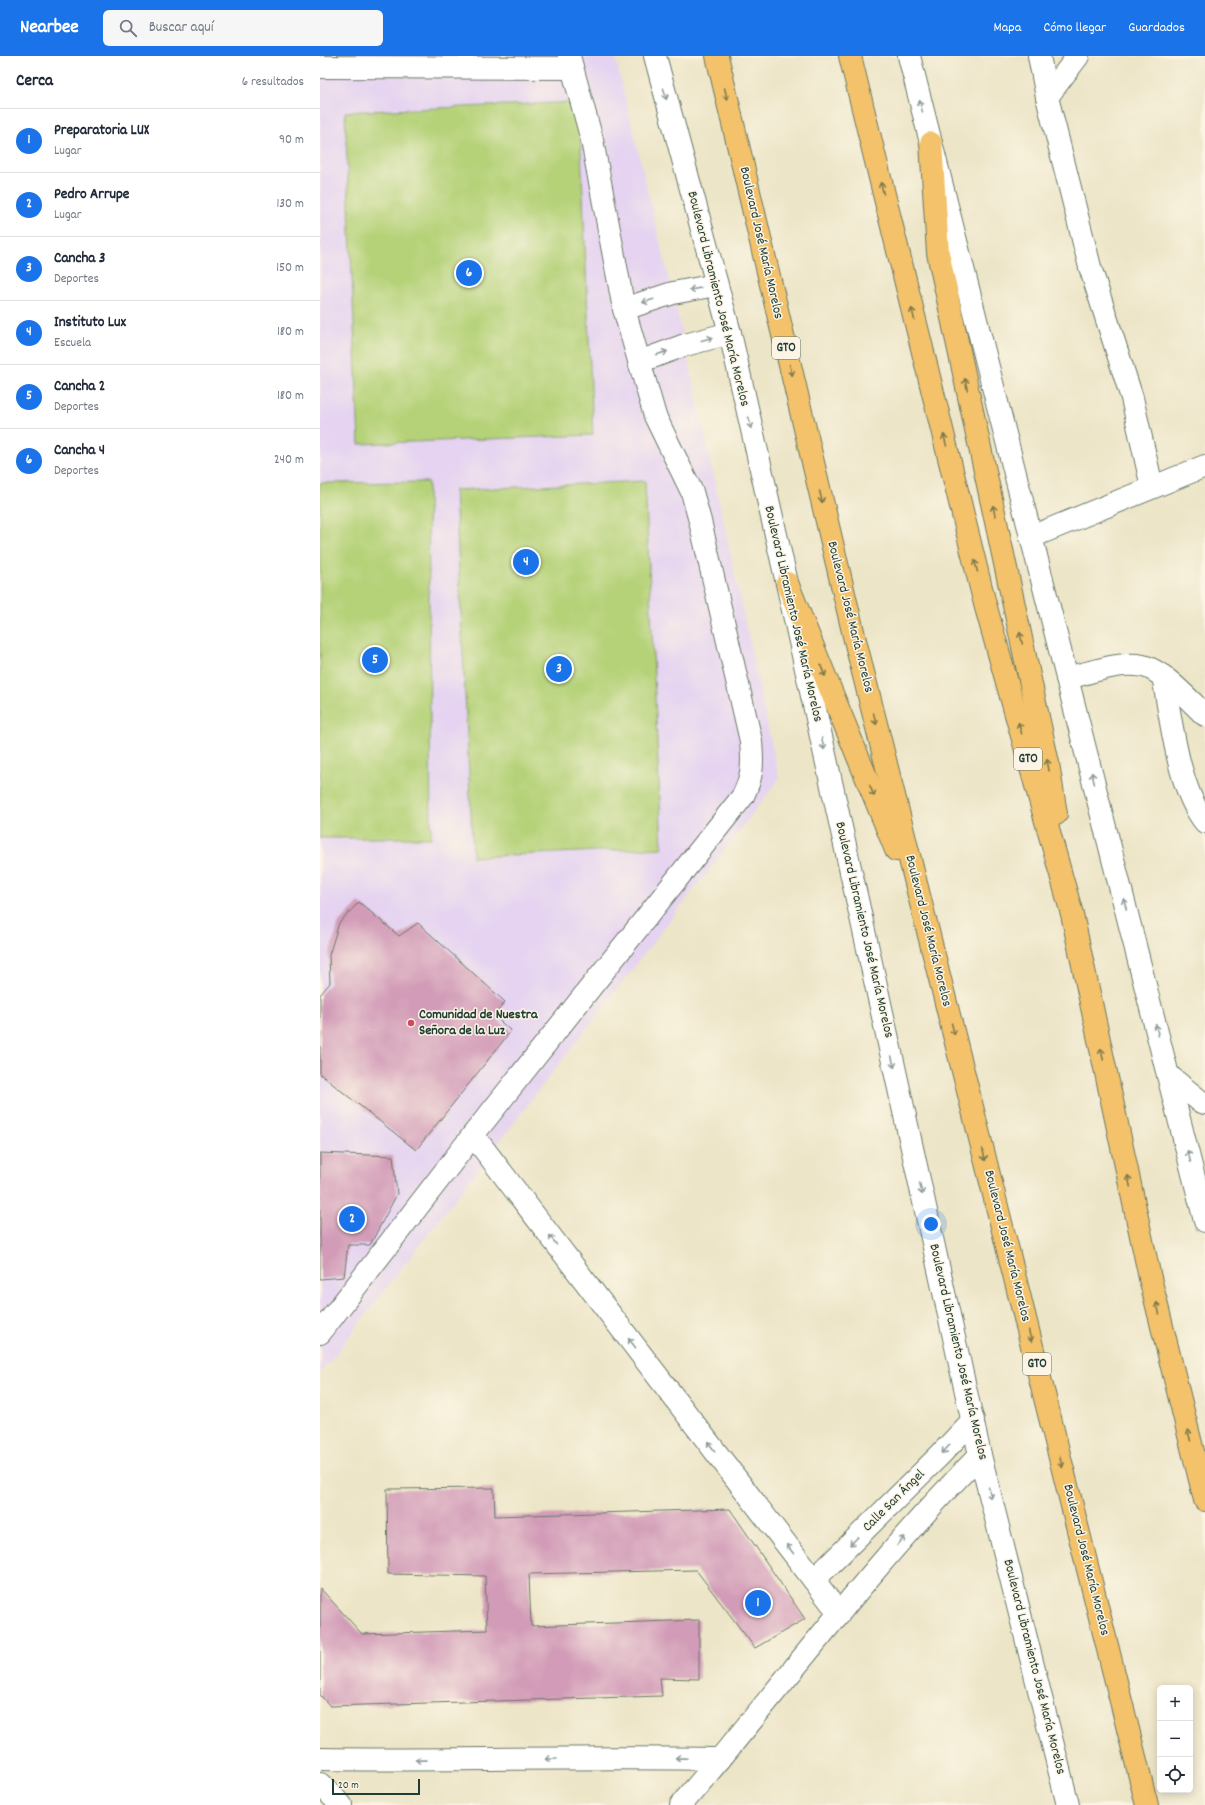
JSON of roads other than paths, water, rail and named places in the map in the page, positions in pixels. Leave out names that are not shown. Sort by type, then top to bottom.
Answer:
[{"type":"main road","name":"Boulevard José María Morelos","points":[[717,56],[855,640],[1147,1805]]},
{"type":"main road","name":"GTO","points":[[850,56],[985,604],[1072,914],[1150,1278],[1205,1500]]},
{"type":"main road","points":[[931,143],[938,253],[1048,763],[1072,914]]},
{"type":"main road","points":[[787,583],[926,924]]},
{"type":"street","name":"Boulevard Libramiento José María Morelos","points":[[655,56],[730,333],[787,583],[980,1455],[1068,1805]]},
{"type":"street","points":[[909,56],[1205,1221]]},
{"type":"street","points":[[1039,56],[1047,97],[1090,267],[1132,398],[1152,487]]},
{"type":"street","points":[[1047,97],[1078,56]]},
{"type":"street","points":[[320,67],[571,62],[592,140],[624,309],[655,416],[692,492],[700,520],[751,741],[754,764],[750,782],[743,796],[473,1135],[320,1333]]},
{"type":"street","points":[[624,309],[673,293],[716,285]]},
{"type":"street","points":[[639,362],[685,345],[730,333]]},
{"type":"street","points":[[1031,537],[1205,466]]},
{"type":"street","points":[[1067,678],[1120,666],[1143,666],[1163,676],[1205,715]]},
{"type":"street","points":[[1163,676],[1180,762],[1197,812],[1205,822]]},
{"type":"street","points":[[1168,1075],[1200,1102],[1205,1103]]},
{"type":"street","points":[[473,1135],[839,1613]]},
{"type":"street","name":"Calle San Ángel","points":[[814,1580],[941,1454],[973,1420]]},
{"type":"street","name":"Calle San Ángel","points":[[681,1805],[839,1613],[949,1486],[980,1455]]},
{"type":"street","points":[[320,1759],[441,1761],[643,1758],[720,1759]]},
{"type":"street","points":[[320,1784],[341,1805]]},
{"type":"place","name":"Cancha 4","points":[[469,273]]},
{"type":"place","name":"Instituto Lux","points":[[526,562]]},
{"type":"place","name":"Cancha 2","points":[[375,660]]},
{"type":"place","name":"Cancha 3","points":[[559,669]]},
{"type":"place","name":"Comunidad de Nuestra Señora de la Luz","points":[[411,1023]]},
{"type":"place","name":"Pedro Arrupe","points":[[352,1219]]},
{"type":"place","name":"Preparatoria LUX","points":[[758,1603]]}]
